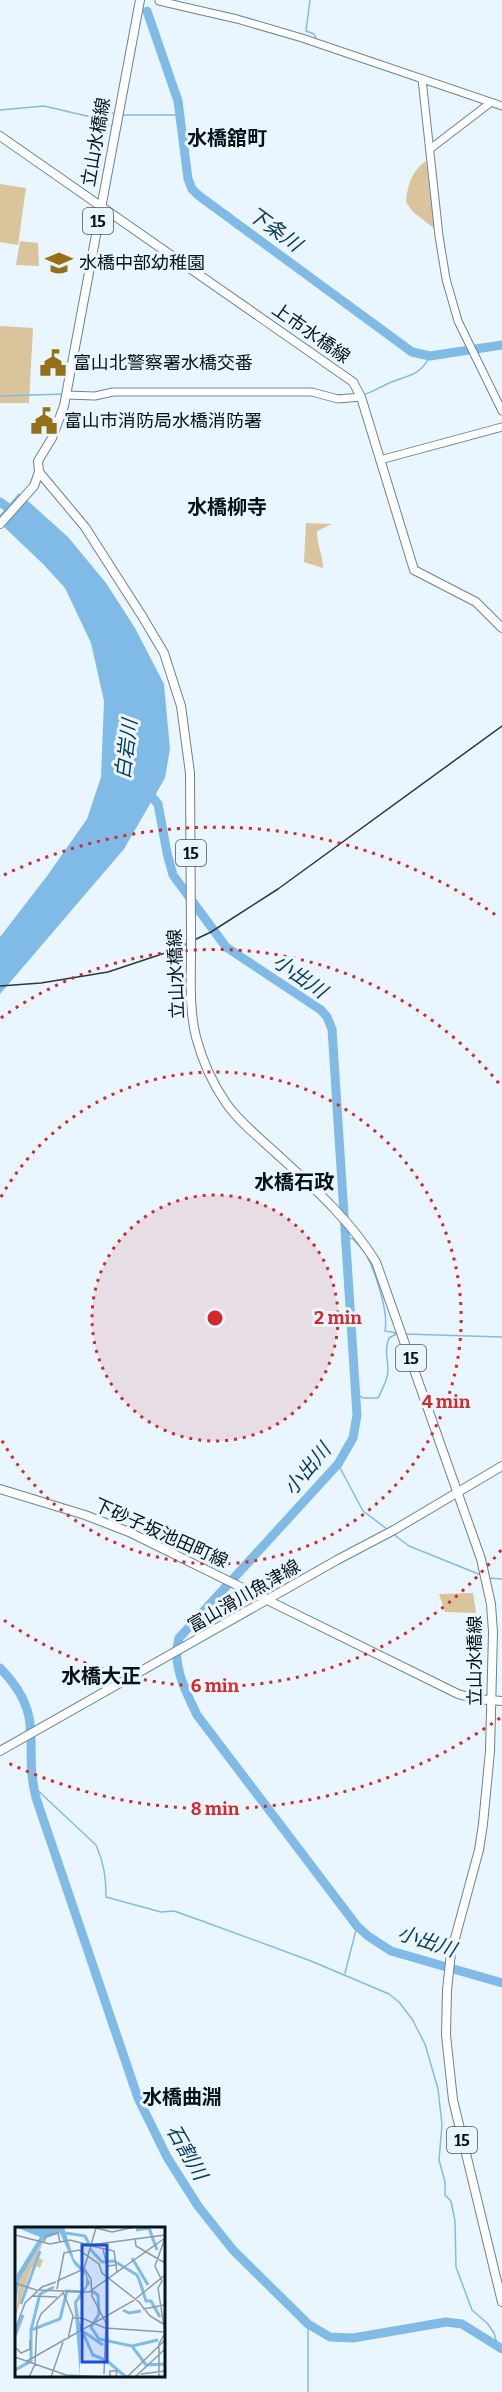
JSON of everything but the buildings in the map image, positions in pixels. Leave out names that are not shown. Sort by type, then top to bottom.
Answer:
[{"type":"main road","name":"立山水橋線","points":[[140,0],[66,395],[57,427],[38,461],[39,472],[65,501],[108,562],[164,653],[176,685],[190,773],[191,1002],[195,1035],[211,1075],[226,1103],[241,1122],[329,1204],[353,1229],[376,1262],[458,1492],[487,1584],[494,1632],[483,1824],[476,1862],[457,1928],[450,1963],[446,2035],[449,2079],[502,2302]]},
{"type":"main road","name":"上市水橋線","points":[[0,136],[353,382],[361,397],[414,570],[476,602],[502,628]]},
{"type":"main road","points":[[0,524],[34,486],[39,472]]},
{"type":"main road","name":"富山滑川魚津線","points":[[3,1750],[394,1530],[502,1466]]},
{"type":"main road","name":"下砂子坂池田町線","points":[[0,1490],[109,1523],[458,1694],[502,1701]]},
{"type":"street","points":[[159,1],[237,19],[302,38],[502,106]]},
{"type":"street","points":[[422,79],[439,236],[446,279],[470,348],[502,411]]},
{"type":"street","points":[[430,149],[490,103]]},
{"type":"street","points":[[66,395],[95,396],[113,392],[241,392],[312,393],[338,399],[361,397]]},
{"type":"street","points":[[380,460],[502,427]]},
{"type":"shaded area","points":[[426,161],[435,229],[413,212],[406,202],[411,179]]},
{"type":"shaded area","points":[[0,184],[26,188],[18,245],[0,242]]},
{"type":"shaded area","points":[[20,241],[38,243],[39,266],[16,265]]},
{"type":"shaded area","points":[[0,326],[33,328],[29,403],[0,403]]},
{"type":"shaded area","points":[[306,523],[332,524],[317,531],[323,568],[304,562]]},
{"type":"shaded area","points":[[473,1593],[476,1613],[445,1612],[439,1594]]},
{"type":"water","points":[[19,493],[68,537],[106,583],[135,628],[164,684],[170,749],[165,778],[124,849],[0,994],[0,937],[87,819],[101,777],[104,701],[91,643],[65,588],[0,523],[0,515]]},
{"type":"waterway","points":[[310,0],[306,31],[314,34],[317,40]]},
{"type":"waterway","name":"下条川","points":[[147,11],[178,101],[188,179],[192,189],[198,195],[412,352],[430,356],[502,345]]},
{"type":"waterway","points":[[0,110],[44,106],[91,117],[101,111],[116,114]]},
{"type":"waterway","points":[[121,115],[180,115]]},
{"type":"waterway","points":[[362,395],[415,373],[423,367],[430,356]]},
{"type":"waterway","points":[[0,396],[64,394]]},
{"type":"waterway","points":[[332,395],[352,395]]},
{"type":"waterway","name":"白岩川","points":[[0,502],[15,513]]},
{"type":"waterway","name":"小出川","points":[[147,791],[158,804],[173,875],[226,947],[321,1010],[332,1029],[357,1415],[353,1438],[338,1464],[179,1638],[178,1668],[197,1715],[357,1926],[391,1951],[502,1983]]},
{"type":"waterway","points":[[346,1237],[353,1239],[363,1250]]},
{"type":"waterway","points":[[366,1254],[383,1303],[385,1331],[397,1333]]},
{"type":"waterway","points":[[356,1393],[363,1398],[378,1398],[388,1374],[386,1351],[389,1338],[396,1334]]},
{"type":"waterway","points":[[404,1334],[502,1337]]},
{"type":"waterway","points":[[338,1464],[363,1511],[387,1529]]},
{"type":"waterway","points":[[393,1534],[409,1546],[481,1575]]},
{"type":"waterway","points":[[488,1578],[502,1579]]},
{"type":"waterway","name":"石割川","points":[[0,1668],[15,1685],[29,1716],[32,1778],[36,1798],[138,2098],[167,2157],[198,2206],[233,2250],[308,2324],[330,2337],[353,2338],[446,2322],[462,2324],[502,2349]]},
{"type":"waterway","points":[[33,1786],[96,1845],[104,1871],[106,1897],[161,1912],[174,1911],[194,1918],[311,1961],[389,1994],[399,2002],[412,2019],[425,2044],[438,2089],[442,2125],[439,2160],[445,2182],[445,2195],[451,2201],[455,2221],[456,2267],[472,2310],[487,2323],[494,2333],[498,2347]]},
{"type":"waterway","points":[[345,1973],[357,1926]]},
{"type":"waterway","points":[[308,2324],[308,2392]]},
{"type":"railway","points":[[0,986],[41,983],[108,972],[171,951],[211,932],[278,889],[502,726]]},
{"type":"place","name":"水橋中部幼稚園","points":[[59,263]]},
{"type":"place","name":"富山北警察署水橋交番","points":[[53,363]]},
{"type":"place","name":"富山市消防局水橋消防署","points":[[44,421]]},
{"type":"district","name":"水橋舘町","points":[[227,138]]},
{"type":"district","name":"水橋柳寺","points":[[227,507]]},
{"type":"district","name":"水橋石政","points":[[294,1182]]},
{"type":"district","name":"水橋大正","points":[[101,1676]]},
{"type":"district","name":"水橋曲淵","points":[[182,2097]]}]
